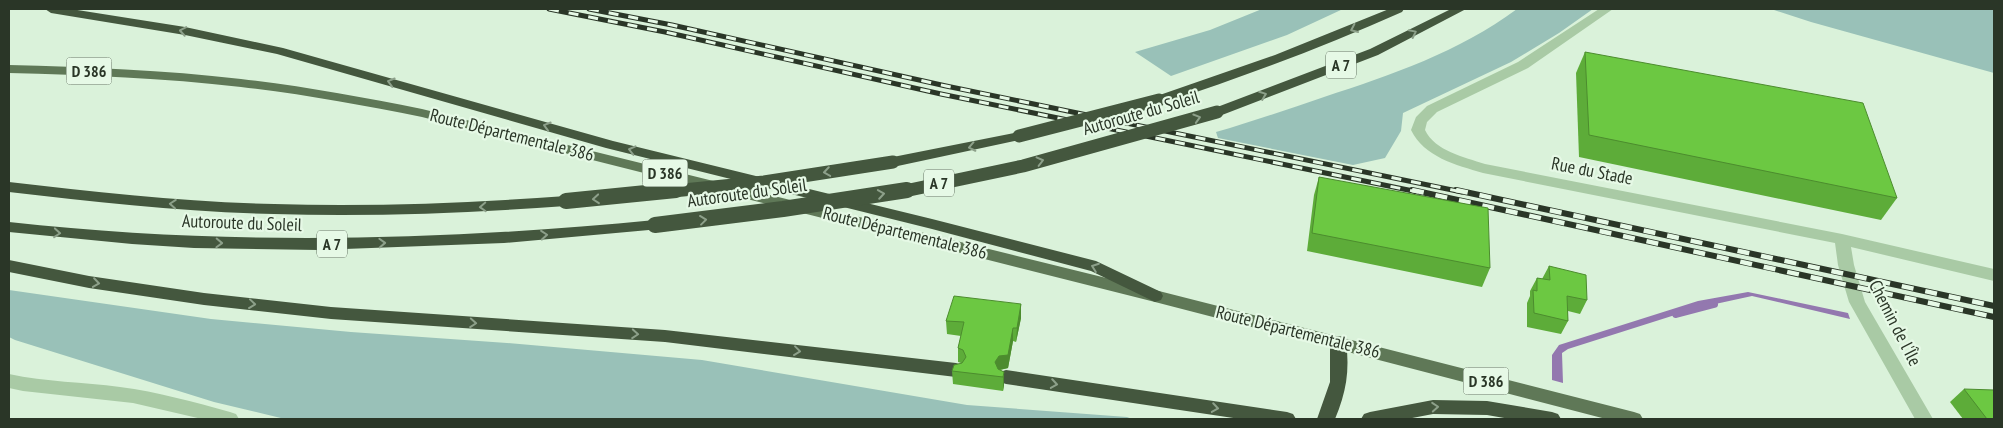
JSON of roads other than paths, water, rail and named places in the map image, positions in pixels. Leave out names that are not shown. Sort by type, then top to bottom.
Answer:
[{"type":"highway","points":[[51,9],[185,31],[279,51],[610,145],[932,224],[1096,267],[1155,296]]},
{"type":"highway","name":"Autoroute du Soleil","points":[[9,187],[123,200],[309,210],[482,207],[764,182],[893,162],[1019,136],[1158,100],[1260,66],[1346,33],[1398,9]]},
{"type":"highway","name":"Autoroute du Soleil","points":[[9,227],[122,238],[287,245],[505,238],[739,216],[883,194],[994,173],[1126,139],[1217,112],[1374,52],[1460,9]]},
{"type":"highway","points":[[9,266],[89,282],[204,299],[331,313],[665,336],[956,370]]},
{"type":"highway","points":[[1326,419],[1341,378],[1338,342]]},
{"type":"highway","points":[[1006,377],[1287,419]]},
{"type":"highway","points":[[1370,419],[1433,407],[1487,408],[1552,419]]},
{"type":"main road","name":"Route Départementale 386","points":[[9,69],[170,76],[300,90],[422,113],[1338,342],[1634,419]]},
{"type":"street","name":"Rue du Stade","points":[[1607,9],[1523,65],[1432,109],[1421,117],[1418,128],[1420,138],[1436,151],[1483,168],[1842,240],[1994,275]]},
{"type":"street","name":"Chemin de l'Île","points":[[1842,240],[1846,265],[1857,302],[1924,419]]},
{"type":"street","points":[[9,380],[52,389],[119,394],[177,405],[230,419]]},
{"type":"waterway","points":[[1676,314],[1714,304]]},
{"type":"railway","points":[[549,9],[665,32],[941,94],[1418,192]]},
{"type":"railway","points":[[589,9],[672,25],[946,86],[1462,192]]},
{"type":"railway","points":[[1412,190],[1994,317]]},
{"type":"railway","points":[[1456,190],[1994,306]]}]
